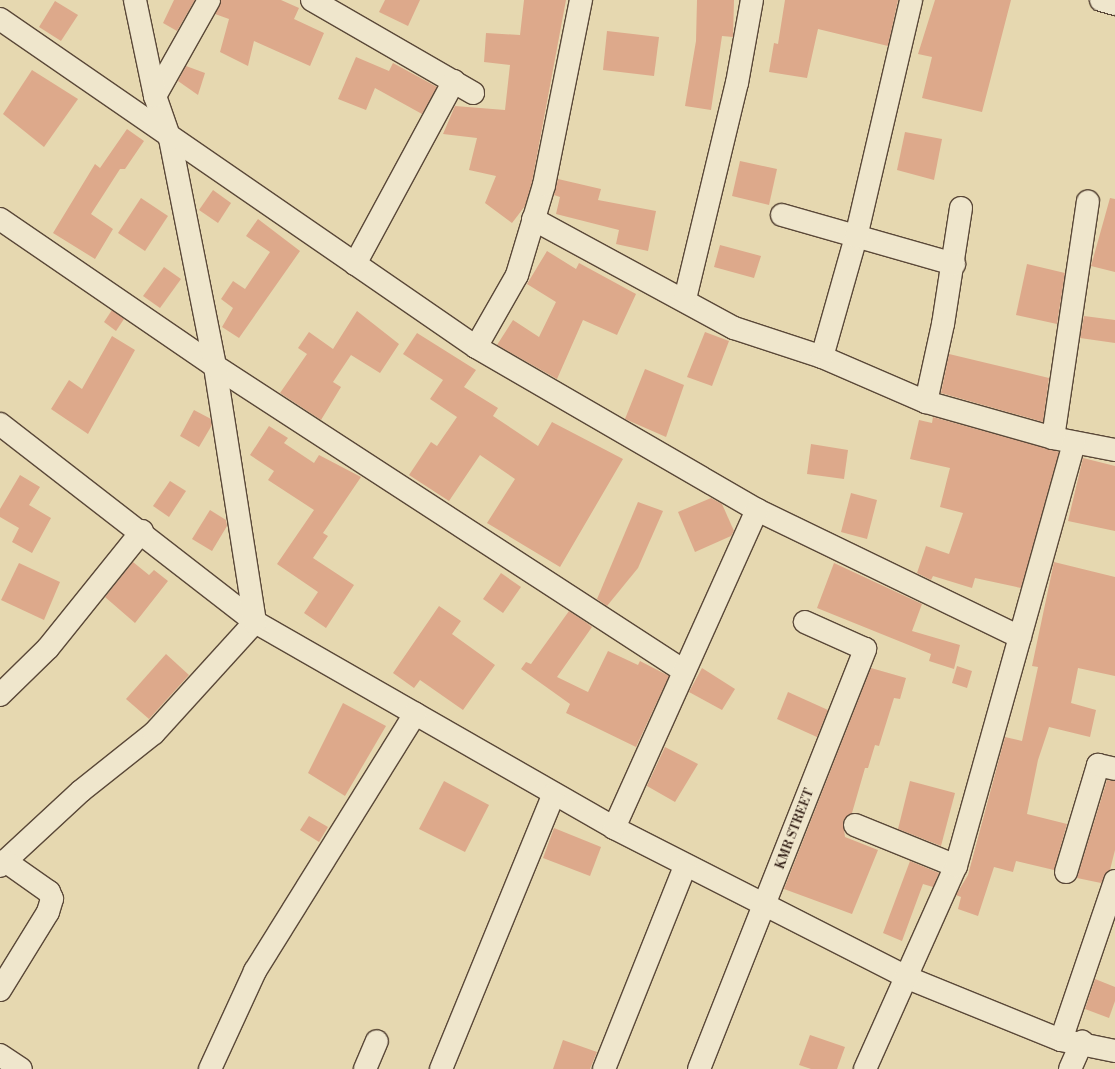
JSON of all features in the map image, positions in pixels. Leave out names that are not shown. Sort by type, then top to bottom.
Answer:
[{"type":"street","points":[[135,0],[155,96],[170,139],[215,366],[255,622]]},
{"type":"street","points":[[155,96],[208,0]]},
{"type":"street","points":[[312,0],[473,93]]},
{"type":"street","points":[[476,347],[517,275],[544,184],[581,0]]},
{"type":"street","points":[[685,299],[737,83],[752,0]]},
{"type":"street","points":[[822,357],[856,237],[911,0]]},
{"type":"street","points":[[1101,0],[1115,4]]},
{"type":"street","points":[[0,19],[170,139],[476,347],[757,510],[1020,637]]},
{"type":"street","points":[[355,264],[454,81]]},
{"type":"street","points":[[865,1069],[908,978],[956,866],[1020,637],[1063,441],[1088,202]]},
{"type":"street","points":[[926,402],[954,264],[961,208]]},
{"type":"street","points":[[782,214],[856,237],[954,264]]},
{"type":"street","points":[[0,219],[215,366],[684,671]]},
{"type":"street","points":[[533,219],[685,299],[734,328],[822,357],[926,402],[1063,441],[1115,450]]},
{"type":"street","points":[[0,424],[142,531],[255,622],[614,828],[764,907],[908,978],[1072,1041],[1115,1051]]},
{"type":"street","points":[[614,828],[757,510]]},
{"type":"street","points":[[0,695],[48,648],[142,531]]},
{"type":"street","points":[[0,990],[48,912],[52,899],[49,892],[3,863],[81,791],[154,733],[255,622]]},
{"type":"street","name":"KMR STREET","points":[[700,1069],[865,649],[805,622]]},
{"type":"street","points":[[210,1069],[255,971],[415,714]]},
{"type":"street","points":[[1066,872],[1098,765],[1115,769]]},
{"type":"street","points":[[441,1069],[554,794]]},
{"type":"street","points":[[855,825],[956,866]]},
{"type":"street","points":[[604,1069],[685,866]]},
{"type":"street","points":[[1070,1069],[1072,1041],[1115,881]]},
{"type":"street","points":[[365,1069],[377,1041]]},
{"type":"street","points":[[0,1055],[21,1069]]},
{"type":"building","points":[[174,0],[195,0],[177,31],[163,23]]},
{"type":"building","points":[[221,0],[281,0],[299,8],[294,19],[324,33],[310,66],[254,41],[248,66],[220,52],[229,19],[215,14]]},
{"type":"building","points":[[385,0],[420,0],[408,26],[379,12]]},
{"type":"building","points":[[524,0],[566,0],[532,182],[525,206],[512,223],[485,203],[496,176],[469,170],[477,138],[443,134],[455,106],[505,110],[510,65],[484,62],[486,33],[520,35]]},
{"type":"building","points":[[697,0],[734,0],[733,37],[722,36],[711,110],[685,106],[696,41]]},
{"type":"building","points":[[785,0],[898,0],[888,46],[818,29],[807,78],[769,72],[774,43],[778,44]]},
{"type":"building","points":[[935,0],[1011,0],[982,112],[922,98],[932,57],[918,54]]},
{"type":"building","points":[[55,1],[78,15],[61,41],[39,27]]},
{"type":"building","points":[[607,31],[659,37],[654,76],[603,70]]},
{"type":"building","points":[[356,57],[389,71],[393,63],[437,87],[422,114],[375,88],[366,110],[338,99]]},
{"type":"building","points":[[186,66],[205,73],[198,95],[178,81]]},
{"type":"building","points":[[32,70],[78,99],[44,147],[3,114]]},
{"type":"building","points":[[127,129],[144,141],[125,169],[120,169],[91,214],[113,229],[95,259],[53,233],[95,164],[100,168]]},
{"type":"building","points":[[905,132],[942,139],[934,180],[897,170]]},
{"type":"building","points":[[740,161],[777,169],[769,205],[732,196]]},
{"type":"building","points":[[558,179],[601,189],[598,200],[656,211],[648,251],[616,244],[619,230],[556,214],[560,197],[554,195]]},
{"type":"building","points":[[213,190],[231,203],[218,223],[199,210]]},
{"type":"building","points":[[141,198],[168,216],[145,251],[118,233]]},
{"type":"building","points":[[1110,198],[1115,199],[1115,272],[1091,266]]},
{"type":"building","points":[[258,219],[300,251],[239,338],[222,327],[233,308],[221,299],[233,281],[245,289],[270,252],[246,236]]},
{"type":"building","points":[[720,245],[761,256],[754,278],[714,267]]},
{"type":"building","points":[[547,251],[576,269],[579,263],[636,294],[617,335],[583,320],[557,379],[497,345],[513,320],[539,337],[556,302],[527,284]]},
{"type":"building","points":[[1027,264],[1065,273],[1057,324],[1016,315]]},
{"type":"building","points":[[164,267],[181,279],[160,308],[143,296]]},
{"type":"building","points":[[112,310],[124,319],[116,331],[104,322]]},
{"type":"building","points":[[357,311],[399,344],[380,373],[351,355],[333,382],[341,387],[321,420],[280,393],[307,354],[298,348],[309,332],[333,349]]},
{"type":"building","points":[[1084,316],[1115,320],[1115,343],[1080,338]]},
{"type":"building","points":[[705,332],[729,341],[712,386],[687,377]]},
{"type":"building","points":[[417,333],[476,370],[464,387],[498,408],[493,416],[538,446],[552,422],[623,459],[560,567],[487,523],[515,479],[480,455],[449,501],[409,475],[431,442],[437,446],[457,417],[430,399],[443,380],[403,354]]},
{"type":"building","points":[[112,336],[135,350],[88,434],[51,409],[69,380],[82,389]]},
{"type":"building","points":[[949,354],[1049,378],[1043,422],[941,393]]},
{"type":"building","points":[[645,369],[684,385],[666,437],[625,419]]},
{"type":"building","points":[[194,410],[211,419],[212,425],[199,447],[180,436]]},
{"type":"building","points":[[933,417],[1059,452],[1021,588],[975,578],[972,588],[933,576],[931,580],[917,573],[926,546],[949,554],[963,513],[940,507],[950,468],[910,459],[919,420],[932,423]]},
{"type":"building","points":[[269,426],[288,438],[284,443],[314,463],[319,455],[361,477],[323,533],[328,536],[313,558],[354,585],[326,628],[304,613],[318,592],[277,564],[314,510],[268,480],[274,471],[250,455]]},
{"type":"building","points":[[811,444],[848,450],[844,479],[807,474]]},
{"type":"building","points":[[1083,458],[1115,466],[1115,531],[1068,521]]},
{"type":"building","points":[[20,475],[40,487],[29,505],[51,518],[32,553],[12,542],[19,528],[0,517],[0,509]]},
{"type":"building","points":[[170,481],[186,491],[169,517],[153,506]]},
{"type":"building","points":[[851,493],[877,500],[867,539],[841,532]]},
{"type":"building","points":[[711,498],[722,504],[734,531],[731,536],[695,552],[678,512]]},
{"type":"building","points":[[638,502],[663,511],[638,568],[607,606],[597,599]]},
{"type":"building","points":[[210,510],[226,520],[227,526],[212,551],[192,539]]},
{"type":"building","points":[[133,562],[149,575],[154,570],[168,581],[135,623],[105,597]]},
{"type":"building","points":[[1054,562],[1115,577],[1115,676],[1078,668],[1071,703],[1096,710],[1090,737],[1049,727],[1038,760],[1027,814],[1067,824],[1054,870],[1016,861],[1013,872],[994,867],[978,916],[958,909],[961,897],[956,895],[968,875],[1005,737],[1022,741],[1038,667],[1032,666]]},
{"type":"building","points":[[19,563],[60,582],[44,620],[1,600]]},
{"type":"building","points":[[834,563],[922,604],[912,631],[960,645],[954,669],[929,661],[931,654],[817,608]]},
{"type":"building","points":[[501,573],[521,587],[503,613],[483,599]]},
{"type":"building","points":[[439,606],[461,621],[452,634],[495,665],[463,710],[420,680],[414,688],[393,673]]},
{"type":"building","points":[[569,611],[593,627],[587,624],[592,627],[557,677],[588,692],[608,651],[638,665],[640,661],[669,676],[636,747],[566,713],[570,704],[521,669],[526,662],[531,664]]},
{"type":"building","points":[[166,654],[189,675],[149,719],[126,699]]},
{"type":"building","points":[[957,666],[972,671],[967,688],[952,683]]},
{"type":"building","points":[[702,668],[735,689],[722,710],[689,692]]},
{"type":"building","points":[[871,668],[906,678],[900,699],[894,698],[879,746],[875,745],[868,768],[865,768],[852,813],[843,821],[845,837],[878,850],[852,914],[784,889]]},
{"type":"building","points":[[788,692],[828,710],[817,737],[777,719]]},
{"type":"building","points":[[343,703],[386,726],[345,796],[308,773]]},
{"type":"building","points":[[665,747],[698,764],[675,802],[647,786]]},
{"type":"building","points":[[1107,780],[1115,781],[1115,850],[1110,870],[1101,883],[1077,878]]},
{"type":"building","points":[[444,781],[489,805],[465,852],[419,829]]},
{"type":"building","points":[[910,781],[955,793],[941,846],[898,829]]},
{"type":"building","points":[[309,816],[328,827],[319,842],[300,830]]},
{"type":"building","points":[[554,828],[601,847],[590,876],[543,858]]},
{"type":"building","points":[[910,861],[939,873],[933,887],[923,884],[902,941],[883,933]]},
{"type":"building","points":[[1095,979],[1115,987],[1115,1001],[1109,1018],[1085,1009]]},
{"type":"building","points":[[810,1035],[845,1047],[837,1069],[811,1069],[799,1065]]},
{"type":"building","points":[[563,1040],[597,1052],[590,1069],[553,1069]]}]
